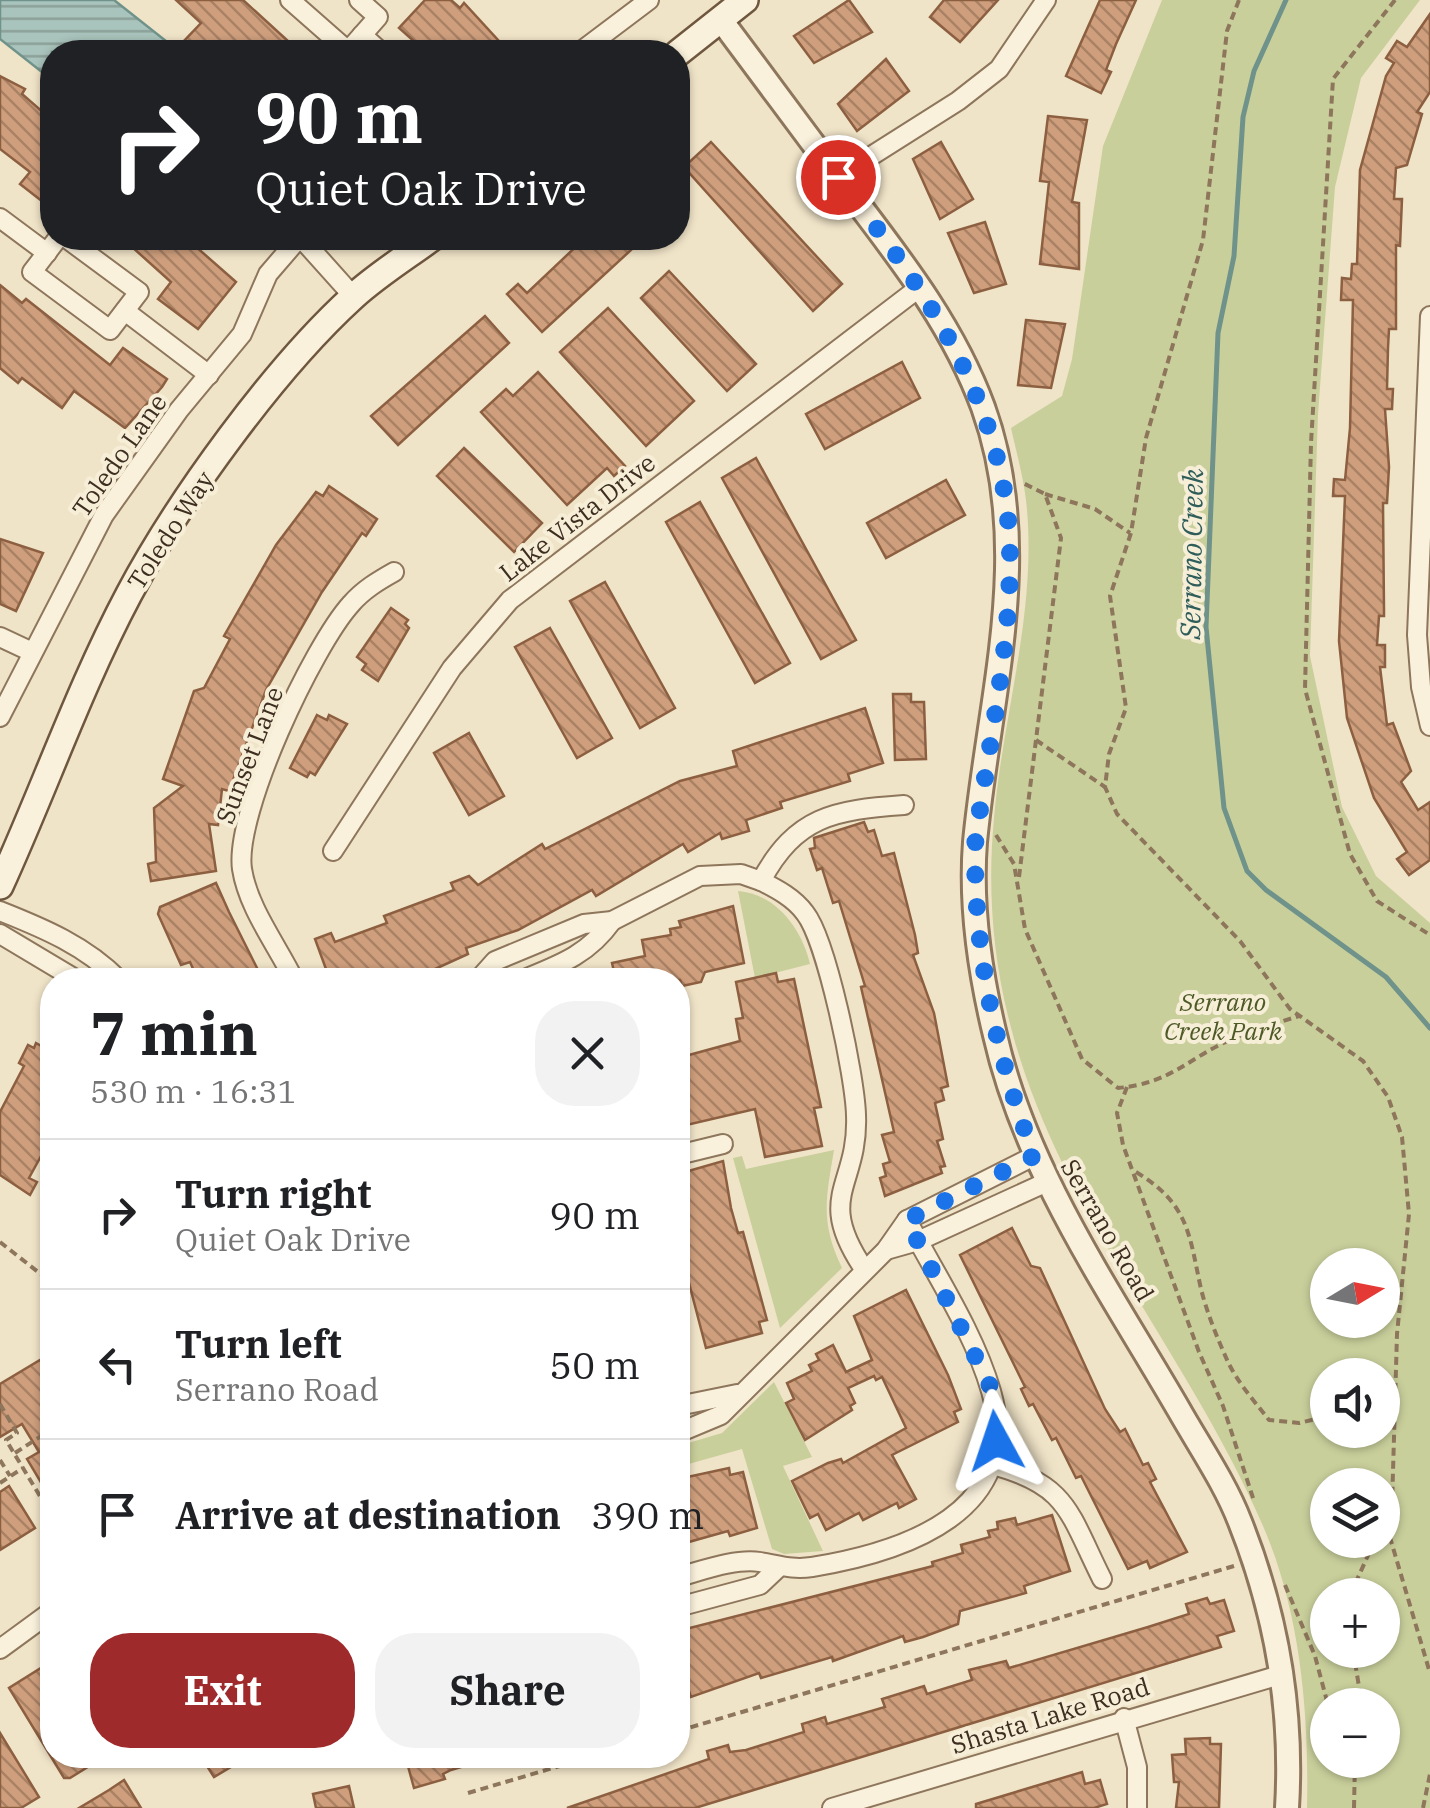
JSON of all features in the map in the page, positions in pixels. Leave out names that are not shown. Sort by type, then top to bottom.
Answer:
[{"type":"main road","points":[[690,44],[745,0]]},
{"type":"main road","name":"Toledo Way","points":[[0,886],[97,658],[162,539],[234,436],[354,296],[416,250]]},
{"type":"street","points":[[290,0],[335,40]]},
{"type":"street","points":[[358,0],[378,18],[358,40]]},
{"type":"street","points":[[596,40],[649,0]]},
{"type":"street","points":[[838,177],[958,102],[999,69],[1046,0]]},
{"type":"street","name":"Serrano Road","points":[[721,20],[920,286],[944,323],[984,412],[1009,528],[1008,604],[975,845],[979,944],[995,1039],[1034,1156],[1220,1482],[1253,1560],[1283,1674],[1289,1738],[1287,1808]]},
{"type":"street","points":[[362,36],[367,40]]},
{"type":"street","points":[[0,218],[40,239]]},
{"type":"street","points":[[48,250],[32,272],[110,330],[139,292],[82,250]]},
{"type":"street","name":"Toledo Lane","points":[[0,717],[104,515],[242,334],[268,274],[289,250]]},
{"type":"street","points":[[311,250],[354,296]]},
{"type":"street","name":"Lake Vista Drive","points":[[334,852],[452,668],[510,600],[920,286]]},
{"type":"street","points":[[124,311],[209,375]]},
{"type":"street","points":[[1430,316],[1420,686],[1430,726]]},
{"type":"street","name":"Sunset Lane","points":[[288,968],[245,884],[243,835],[277,739],[325,642],[350,604],[394,572]]},
{"type":"street","points":[[0,636],[32,652]]},
{"type":"street","points":[[761,881],[786,842],[810,822],[872,807],[904,805]]},
{"type":"street","points":[[489,968],[495,962],[584,924],[612,921],[700,876],[729,873],[761,881],[805,912],[821,944],[856,1114],[838,1215],[846,1242],[864,1269]]},
{"type":"street","points":[[0,911],[62,938],[103,968]]},
{"type":"street","points":[[551,968],[595,945],[612,921]]},
{"type":"street","points":[[0,934],[57,968]]},
{"type":"street","points":[[690,1153],[723,1144]]},
{"type":"street","points":[[690,1429],[721,1415],[737,1394],[886,1250],[907,1220],[1034,1156]]},
{"type":"street","points":[[886,1250],[918,1240],[1048,1182]]},
{"type":"street","points":[[690,1575],[758,1561],[778,1568],[858,1558],[936,1532],[966,1504],[990,1464],[998,1429],[990,1386],[907,1220]]},
{"type":"street","points":[[690,1404],[737,1394]]},
{"type":"street","points":[[990,1464],[1031,1474],[1049,1486],[1062,1500],[1102,1579]]},
{"type":"street","points":[[690,1603],[760,1585],[778,1568]]},
{"type":"street","points":[[0,1649],[40,1620]]},
{"type":"street","name":"Shasta Lake Road","points":[[832,1808],[1124,1718],[1283,1674]]},
{"type":"street","points":[[1124,1718],[1137,1767],[1137,1808]]},
{"type":"path","points":[[1239,0],[1227,32],[1203,240],[1146,438],[1131,534],[1110,596],[1126,708],[1109,754],[1105,787],[1117,814],[1240,941],[1299,1016],[1363,1061],[1388,1097],[1402,1137],[1409,1214],[1398,1358]]},
{"type":"path","points":[[1395,0],[1333,79],[1311,443],[1305,689],[1350,854],[1377,902],[1430,935]]},
{"type":"path","points":[[1023,483],[1095,509],[1131,534]]},
{"type":"path","points":[[1018,887],[1062,538],[1045,494]]},
{"type":"path","points":[[1036,740],[1105,787]]},
{"type":"path","points":[[993,830],[1014,864],[1025,929],[1082,1058],[1118,1088],[1180,1070],[1228,1040],[1299,1016]]},
{"type":"path","points":[[1126,1087],[1117,1113],[1123,1146],[1136,1172],[1199,1352],[1223,1406],[1260,1518]]},
{"type":"path","points":[[1136,1172],[1175,1203],[1191,1233],[1202,1293],[1229,1364],[1244,1388],[1269,1420],[1310,1420]]},
{"type":"path","points":[[0,1242],[40,1274]]},
{"type":"path","points":[[0,1404],[17,1433],[0,1444]]},
{"type":"path","points":[[14,1454],[40,1437]]},
{"type":"path","points":[[6,1440],[40,1496]]},
{"type":"path","points":[[0,1460],[10,1476]]},
{"type":"path","points":[[0,1483],[23,1468]]},
{"type":"path","points":[[1395,1558],[1430,1673]]},
{"type":"path","points":[[690,1727],[1253,1560]]},
{"type":"path","points":[[1282,1580],[1315,1656],[1323,1688]]},
{"type":"path","points":[[468,1793],[553,1768]]},
{"type":"path","points":[[1423,1808],[1430,1774]]},
{"type":"path","points":[[1354,1778],[1354,1808]]},
{"type":"green space","name":"Serrano Creek Park","points":[[1162,0],[1420,0],[1361,78],[1335,187],[1318,414],[1310,656],[1342,807],[1376,876],[1430,923],[1430,1808],[1307,1808],[1300,1665],[1276,1560],[1233,1464],[1062,1163],[1035,1101],[1013,1035],[1001,982],[992,900],[998,779],[1023,626],[1029,549],[1026,500],[1011,428],[1062,396],[1072,359],[1103,146]]},
{"type":"green space","points":[[738,891],[765,899],[786,916],[801,939],[810,964],[755,978]]},
{"type":"green space","points":[[834,1150],[827,1210],[830,1237],[842,1268],[780,1328],[733,1158],[742,1156],[746,1169]]},
{"type":"green space","points":[[774,1382],[812,1457],[783,1466],[823,1551],[784,1554],[772,1549],[742,1449],[690,1464],[690,1442],[722,1433]]},
{"type":"water","points":[[0,0],[114,0],[165,40],[40,40],[40,71],[0,39]]},
{"type":"building","points":[[176,0],[243,0],[287,40],[185,40],[201,23]]},
{"type":"building","points":[[425,0],[451,0],[460,8],[464,3],[498,40],[412,40],[399,28]]},
{"type":"building","points":[[849,0],[872,32],[814,63],[794,36]]},
{"type":"building","points":[[944,0],[998,0],[960,42],[930,17]]},
{"type":"building","points":[[1100,0],[1136,0],[1106,70],[1111,72],[1101,93],[1066,76]]},
{"type":"building","points":[[1430,14],[1430,92],[1417,112],[1422,114],[1407,165],[1396,168],[1394,199],[1402,199],[1400,246],[1396,245],[1396,329],[1389,329],[1387,389],[1393,389],[1392,409],[1385,409],[1389,467],[1387,503],[1383,503],[1384,616],[1379,616],[1377,645],[1385,645],[1385,667],[1380,667],[1387,725],[1393,723],[1411,771],[1401,782],[1418,810],[1430,802],[1430,860],[1409,875],[1397,859],[1407,852],[1374,798],[1347,718],[1339,641],[1345,496],[1333,496],[1334,479],[1345,480],[1350,428],[1353,300],[1341,300],[1342,278],[1351,279],[1352,264],[1357,264],[1360,170],[1386,76],[1394,63],[1386,58],[1397,41],[1407,47]]},
{"type":"building","points":[[886,59],[909,91],[857,131],[838,104]]},
{"type":"building","points":[[0,76],[25,89],[22,94],[40,110],[40,200],[20,184],[30,172],[0,149]]},
{"type":"building","points":[[1048,116],[1087,120],[1072,202],[1079,203],[1079,269],[1040,264],[1049,182],[1040,181]]},
{"type":"building","points":[[711,142],[842,284],[813,311],[690,174],[690,161]]},
{"type":"building","points":[[941,142],[973,199],[940,219],[913,159]]},
{"type":"building","points":[[985,222],[1006,284],[974,293],[948,233]]},
{"type":"building","points":[[135,250],[200,250],[236,282],[198,329],[158,299],[171,282]]},
{"type":"building","points":[[572,250],[631,250],[542,332],[507,294],[518,284],[527,293]]},
{"type":"building","points":[[669,271],[756,364],[727,391],[641,298]]},
{"type":"building","points":[[0,285],[22,303],[26,299],[110,365],[123,348],[167,379],[125,428],[74,391],[62,408],[22,378],[18,383],[0,368]]},
{"type":"building","points":[[608,308],[694,401],[646,446],[560,352]]},
{"type":"building","points":[[485,316],[509,343],[398,445],[371,416]]},
{"type":"building","points":[[1026,320],[1065,324],[1051,388],[1018,385]]},
{"type":"building","points":[[902,362],[920,398],[825,449],[806,414]]},
{"type":"building","points":[[538,372],[625,466],[614,476],[607,468],[567,505],[481,412],[506,389],[513,396]]},
{"type":"building","points":[[464,448],[542,523],[514,552],[437,476]]},
{"type":"building","points":[[756,458],[856,640],[821,659],[722,478]]},
{"type":"building","points":[[946,480],[965,515],[886,558],[867,523]]},
{"type":"building","points":[[329,486],[377,519],[366,536],[362,533],[322,592],[266,690],[229,791],[222,789],[218,825],[209,824],[216,871],[151,881],[148,864],[156,862],[154,808],[183,786],[163,779],[194,691],[204,688],[230,639],[224,636],[276,545],[316,492],[323,496]]},
{"type":"building","points":[[700,502],[790,663],[755,683],[666,522]]},
{"type":"building","points":[[0,539],[43,553],[16,611],[0,604]]},
{"type":"building","points":[[605,582],[675,708],[640,728],[570,601]]},
{"type":"building","points":[[391,608],[408,620],[405,624],[409,628],[378,681],[362,670],[366,664],[357,657]]},
{"type":"building","points":[[550,628],[612,738],[577,758],[515,647]]},
{"type":"building","points":[[893,694],[911,694],[911,702],[924,702],[926,759],[895,760]]},
{"type":"building","points":[[865,708],[883,763],[848,774],[850,781],[780,802],[782,808],[746,820],[749,831],[722,839],[720,833],[688,852],[683,844],[596,896],[592,890],[518,930],[466,948],[468,954],[437,968],[326,968],[315,939],[331,933],[335,942],[387,923],[384,916],[454,890],[451,883],[469,876],[478,885],[542,844],[545,849],[680,781],[737,766],[733,751]]},
{"type":"building","points":[[317,715],[327,720],[329,715],[347,724],[315,775],[310,772],[307,777],[290,768]]},
{"type":"building","points":[[469,733],[504,796],[469,815],[434,753]]},
{"type":"building","points":[[864,822],[868,832],[874,830],[882,856],[894,853],[915,935],[918,953],[913,955],[934,1013],[948,1086],[941,1088],[944,1100],[935,1103],[943,1139],[937,1141],[945,1166],[940,1167],[942,1173],[885,1196],[880,1178],[886,1176],[883,1164],[890,1162],[882,1135],[894,1132],[861,987],[865,986],[839,901],[833,903],[822,868],[817,870],[810,849],[815,848],[814,838]]},
{"type":"building","points":[[216,883],[257,968],[193,968],[190,962],[181,965],[158,914],[160,907]]},
{"type":"building","points":[[733,906],[744,963],[705,972],[701,982],[690,984],[690,968],[613,968],[612,963],[645,956],[642,940],[671,935],[670,929],[681,927],[679,921]]},
{"type":"building","points":[[776,973],[778,982],[794,979],[821,1107],[814,1108],[822,1146],[765,1157],[755,1109],[690,1124],[690,1055],[740,1041],[736,1019],[743,1018],[736,982]]},
{"type":"building","points":[[36,1043],[40,1045],[40,1158],[29,1178],[37,1182],[30,1195],[0,1175],[0,1112],[24,1066],[19,1063],[28,1045],[34,1048]]},
{"type":"building","points":[[723,1161],[731,1208],[738,1233],[743,1232],[767,1320],[759,1322],[762,1333],[706,1348],[690,1287],[690,1171]]},
{"type":"building","points":[[1012,1228],[1031,1266],[1040,1268],[1105,1409],[1120,1432],[1125,1429],[1143,1465],[1148,1463],[1156,1479],[1150,1482],[1187,1552],[1150,1568],[1147,1561],[1128,1569],[1081,1476],[1076,1478],[1056,1438],[1052,1440],[1033,1404],[1029,1406],[1021,1389],[1025,1387],[960,1255]]},
{"type":"building","points":[[906,1290],[948,1375],[961,1409],[954,1412],[958,1422],[892,1455],[916,1499],[899,1508],[897,1503],[863,1520],[859,1513],[826,1530],[818,1514],[810,1518],[792,1481],[828,1463],[841,1459],[843,1463],[906,1428],[882,1377],[876,1380],[874,1376],[848,1388],[855,1403],[850,1406],[852,1410],[805,1440],[786,1403],[794,1399],[787,1383],[812,1371],[809,1365],[819,1360],[816,1354],[833,1345],[846,1372],[872,1360],[854,1316]]},
{"type":"building","points":[[40,1360],[40,1481],[27,1459],[39,1452],[22,1424],[0,1437],[0,1384]]},
{"type":"building","points":[[729,1468],[730,1475],[743,1472],[757,1528],[690,1542],[690,1476]]},
{"type":"building","points":[[9,1486],[35,1528],[0,1550],[0,1492]]},
{"type":"building","points":[[1052,1515],[1070,1571],[1024,1586],[1026,1593],[960,1611],[958,1624],[923,1637],[905,1642],[903,1636],[833,1661],[832,1657],[761,1678],[759,1673],[691,1697],[690,1628],[933,1566],[932,1562],[963,1553],[961,1545],[990,1537],[988,1531],[998,1529],[997,1522],[1015,1518],[1017,1525]]},
{"type":"building","points":[[1207,1598],[1210,1604],[1224,1600],[1234,1631],[1217,1636],[1221,1647],[695,1808],[567,1808],[690,1768],[709,1759],[707,1751],[728,1745],[730,1752],[746,1750],[804,1732],[802,1724],[825,1717],[827,1724],[885,1707],[882,1699],[924,1686],[927,1694],[972,1680],[969,1670],[1006,1661],[1009,1668],[1189,1614],[1186,1604]]},
{"type":"building","points":[[40,1669],[40,1739],[9,1688]]},
{"type":"building","points":[[0,1733],[39,1797],[21,1808],[0,1808]]},
{"type":"building","points":[[1210,1738],[1210,1744],[1221,1744],[1219,1808],[1176,1808],[1179,1782],[1174,1782],[1172,1755],[1186,1754],[1185,1739]]},
{"type":"building","points":[[58,1768],[86,1768],[70,1778],[64,1778]]},
{"type":"building","points":[[208,1768],[229,1768],[214,1777]]},
{"type":"building","points":[[408,1768],[458,1768],[443,1774],[445,1779],[414,1788]]},
{"type":"building","points":[[1082,1772],[1085,1784],[1100,1780],[1107,1804],[1094,1808],[976,1808],[976,1804]]},
{"type":"building","points":[[124,1780],[141,1808],[79,1808],[109,1790]]},
{"type":"building","points":[[349,1786],[354,1808],[316,1808],[313,1794]]},
{"type":"waterway","name":"Serrano Creek","points":[[1286,0],[1254,71],[1243,117],[1234,256],[1218,333],[1206,627],[1224,808],[1247,871],[1266,890],[1386,977],[1430,1028]]},
{"type":"route","points":[[838,177],[905,264],[944,323],[970,374],[996,451],[1009,528],[1008,604],[975,845],[974,885],[976,924],[995,1039],[1034,1156],[907,1220],[990,1386],[998,1429],[996,1441]]}]
